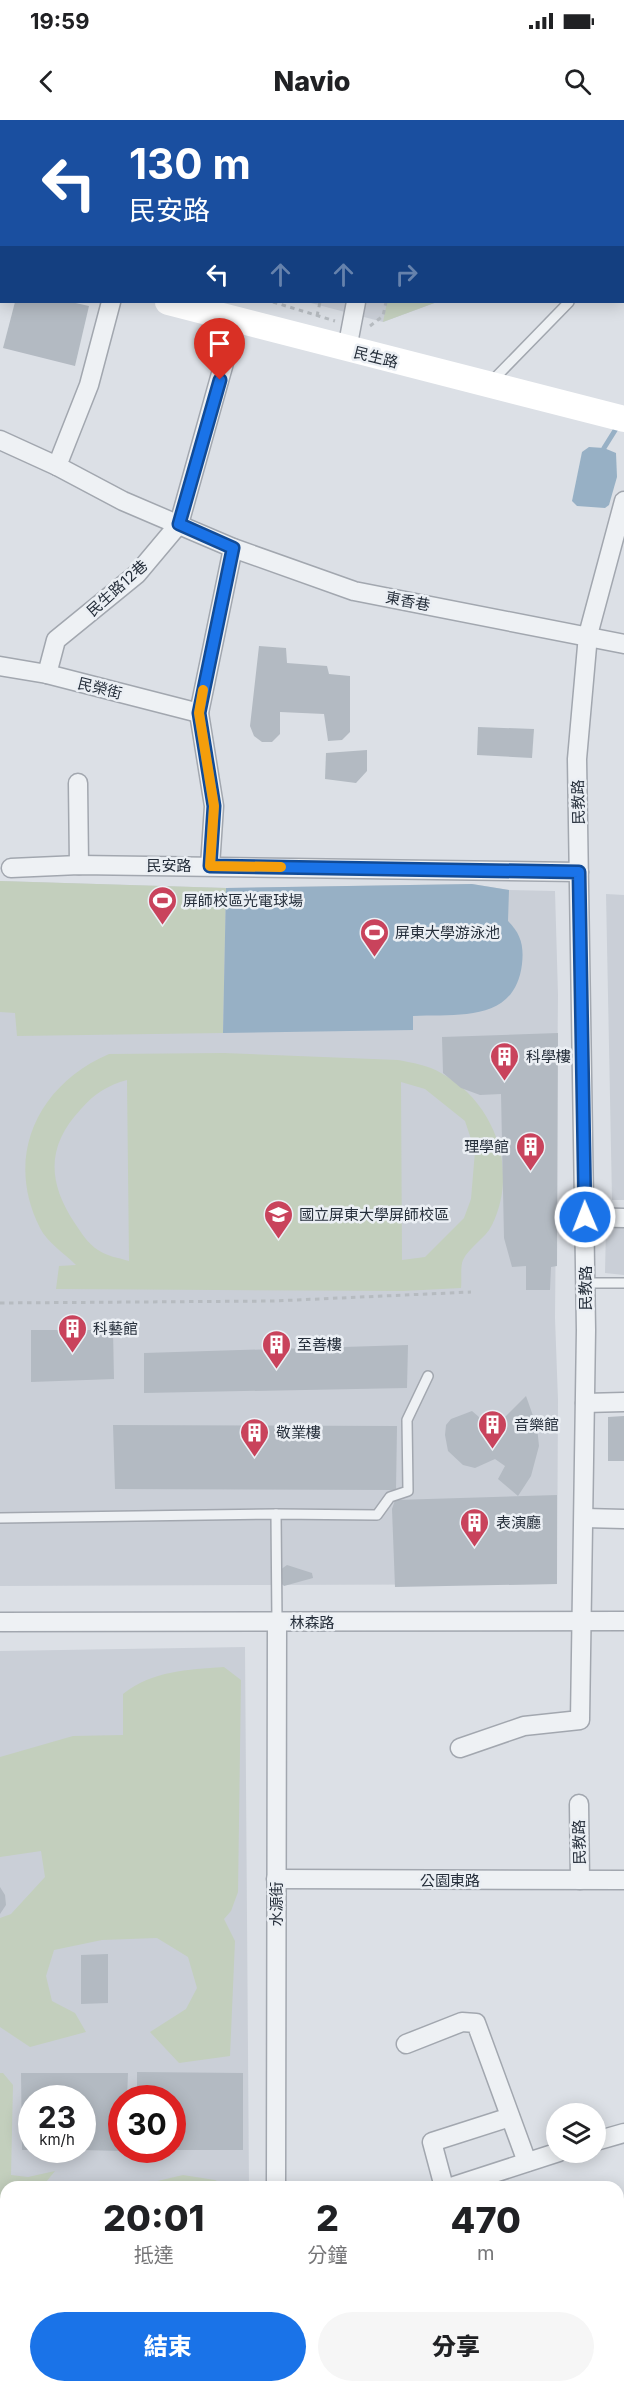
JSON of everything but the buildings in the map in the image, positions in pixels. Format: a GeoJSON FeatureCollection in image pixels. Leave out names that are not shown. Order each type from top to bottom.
{"type":"FeatureCollection","features":[{"type":"Feature","properties":{"kind":"street"},"geometry":{"type":"LineString","coordinates":[[57,466],[89,385],[111,303]]}},
{"type":"Feature","properties":{"kind":"street","name":"民生路"},"geometry":{"type":"LineString","coordinates":[[172,303],[624,419]]}},
{"type":"Feature","properties":{"kind":"street"},"geometry":{"type":"LineString","coordinates":[[346,349],[356,303]]}},
{"type":"Feature","properties":{"kind":"street"},"geometry":{"type":"LineString","coordinates":[[0,440],[57,466],[123,501],[179,524],[236,320]]}},
{"type":"Feature","properties":{"kind":"street","name":"民教路"},"geometry":{"type":"LineString","coordinates":[[460,1748],[524,1726],[580,1720],[585,1518],[585,1217],[577,759],[588,635],[619,545],[624,501]]}},
{"type":"Feature","properties":{"kind":"street","name":"東香巷"},"geometry":{"type":"LineString","coordinates":[[179,524],[233,548],[354,591],[588,635],[624,644]]}},
{"type":"Feature","properties":{"kind":"street","name":"民生路12巷"},"geometry":{"type":"LineString","coordinates":[[47,674],[56,640],[137,574],[179,524]]}},
{"type":"Feature","properties":{"kind":"street"},"geometry":{"type":"LineString","coordinates":[[210,866],[214,806],[199,713],[233,548]]}},
{"type":"Feature","properties":{"kind":"street","name":"民榮街"},"geometry":{"type":"LineString","coordinates":[[0,666],[47,674],[199,713]]}},
{"type":"Feature","properties":{"kind":"street"},"geometry":{"type":"LineString","coordinates":[[78,783],[79,865]]}},
{"type":"Feature","properties":{"kind":"street","name":"民安路"},"geometry":{"type":"LineString","coordinates":[[11,868],[79,865],[579,872]]}},
{"type":"Feature","properties":{"kind":"street"},"geometry":{"type":"LineString","coordinates":[[585,1217],[624,1218]]}},
{"type":"Feature","properties":{"kind":"street"},"geometry":{"type":"LineString","coordinates":[[585,1403],[624,1402]]}},
{"type":"Feature","properties":{"kind":"street"},"geometry":{"type":"LineString","coordinates":[[585,1518],[624,1519]]}},
{"type":"Feature","properties":{"kind":"street","name":"林森路"},"geometry":{"type":"LineString","coordinates":[[0,1622],[624,1621]]}},
{"type":"Feature","properties":{"kind":"street","name":"水源街"},"geometry":{"type":"LineString","coordinates":[[276,2181],[277,1622]]}},
{"type":"Feature","properties":{"kind":"street","name":"民教路"},"geometry":{"type":"LineString","coordinates":[[579,1804],[580,1880]]}},
{"type":"Feature","properties":{"kind":"street","name":"公園東路"},"geometry":{"type":"LineString","coordinates":[[276,1879],[624,1880]]}},
{"type":"Feature","properties":{"kind":"street"},"geometry":{"type":"LineString","coordinates":[[406,2043],[462,2022],[476,2023],[527,2163]]}},
{"type":"Feature","properties":{"kind":"street"},"geometry":{"type":"LineString","coordinates":[[442,2181],[432,2142],[510,2117]]}},
{"type":"Feature","properties":{"kind":"street"},"geometry":{"type":"LineString","coordinates":[[606,2138],[624,2133]]}},
{"type":"Feature","properties":{"kind":"street"},"geometry":{"type":"LineString","coordinates":[[470,2181],[546,2156]]}},
{"type":"Feature","properties":{"kind":"lane"},"geometry":{"type":"LineString","coordinates":[[489,385],[568,303]]}},
{"type":"Feature","properties":{"kind":"lane"},"geometry":{"type":"LineString","coordinates":[[585,1283],[624,1283]]}},
{"type":"Feature","properties":{"kind":"lane"},"geometry":{"type":"LineString","coordinates":[[0,1518],[276,1514],[377,1515],[390,1497],[408,1491],[407,1420],[428,1376]]}},
{"type":"Feature","properties":{"kind":"lane"},"geometry":{"type":"LineString","coordinates":[[276,1514],[277,1622]]}},
{"type":"Feature","properties":{"kind":"path"},"geometry":{"type":"LineString","coordinates":[[317,316],[320,303]]}},
{"type":"Feature","properties":{"kind":"path"},"geometry":{"type":"LineString","coordinates":[[0,1303],[274,1301],[471,1292]]}},
{"type":"Feature","properties":{"kind":"shaded area"},"geometry":{"type":"Polygon","coordinates":[[[311,303],[434,303],[383,322],[311,303]]]}},
{"type":"Feature","properties":{"kind":"shaded area","name":"國立屏東大學屏師校區"},"geometry":{"type":"Polygon","coordinates":[[[0,881],[226,888],[472,884],[509,890],[555,891],[558,995],[555,1318],[558,1400],[557,1584],[0,1586],[0,881]]]}},
{"type":"Feature","properties":{"kind":"shaded area"},"geometry":{"type":"Polygon","coordinates":[[[606,894],[624,895],[624,1200],[612,1200],[606,894]]]}},
{"type":"Feature","properties":{"kind":"shaded area"},"geometry":{"type":"Polygon","coordinates":[[[606,1226],[624,1226],[624,1275],[605,1273],[606,1226]]]}},
{"type":"Feature","properties":{"kind":"shaded area"},"geometry":{"type":"Polygon","coordinates":[[[245,1647],[249,2181],[0,2181],[0,1651],[245,1647]]]}},
{"type":"Feature","properties":{"kind":"green space"},"geometry":{"type":"Polygon","coordinates":[[[387,303],[434,303],[383,322],[387,303]]]}},
{"type":"Feature","properties":{"kind":"green space"},"geometry":{"type":"Polygon","coordinates":[[[0,881],[226,888],[223,1033],[17,1036],[15,1013],[0,1012],[0,881]]]}},
{"type":"Feature","properties":{"kind":"green space"},"geometry":{"type":"Polygon","coordinates":[[[224,1053],[398,1060],[426,1066],[441,1073],[476,1101],[497,1139],[502,1160],[503,1182],[500,1204],[489,1230],[463,1260],[461,1288],[403,1291],[56,1289],[59,1266],[76,1265],[52,1243],[40,1228],[30,1201],[25,1175],[27,1150],[34,1126],[46,1104],[63,1084],[84,1067],[109,1054],[224,1053]],[[127,1080],[102,1091],[91,1099],[70,1123],[57,1150],[55,1178],[65,1207],[84,1237],[101,1252],[129,1261],[127,1080]],[[401,1082],[402,1260],[425,1257],[464,1218],[471,1199],[475,1151],[465,1121],[425,1089],[401,1082]]]}},
{"type":"Feature","properties":{"kind":"green space"},"geometry":{"type":"Polygon","coordinates":[[[224,1667],[241,1680],[238,1892],[231,1911],[224,1919],[235,1941],[230,2056],[179,2063],[150,2032],[186,2009],[197,1988],[188,1957],[157,1938],[102,1940],[54,1950],[46,1976],[52,2001],[75,2013],[86,2032],[30,2047],[0,2027],[0,1918],[11,1914],[45,1877],[41,1851],[0,1857],[0,1757],[73,1736],[123,1735],[123,1694],[159,1676],[224,1667]]]}},
{"type":"Feature","properties":{"kind":"green space"},"geometry":{"type":"Polygon","coordinates":[[[0,2073],[3,2073],[13,2085],[11,2175],[28,2177],[55,2171],[47,2181],[0,2181],[0,2073]]]}},
{"type":"Feature","properties":{"kind":"green space"},"geometry":{"type":"Polygon","coordinates":[[[183,2175],[217,2181],[158,2181],[183,2175]]]}},
{"type":"Feature","properties":{"kind":"water"},"geometry":{"type":"Polygon","coordinates":[[[589,447],[604,448],[616,453],[617,477],[609,505],[605,508],[577,506],[572,501],[582,452],[589,447]]]}},
{"type":"Feature","properties":{"kind":"water","name":"屏東大學游泳池"},"geometry":{"type":"Polygon","coordinates":[[[472,884],[509,890],[508,921],[519,936],[522,946],[522,964],[517,983],[508,997],[496,1006],[465,1014],[413,1016],[413,1030],[223,1033],[226,888],[472,884]]]}},
{"type":"Feature","properties":{"kind":"waterway"},"geometry":{"type":"LineString","coordinates":[[604,448],[619,424]]}},
{"type":"Feature","properties":{"kind":"slow traffic"},"geometry":{"type":"LineString","coordinates":[[203,690],[199,713],[214,806],[210,866],[281,867]]}},
{"type":"Feature","properties":{"kind":"place","name":"屏師校區光電球場"},"geometry":{"type":"Point","coordinates":[162,926]}},
{"type":"Feature","properties":{"kind":"place","name":"屏東大學游泳池"},"geometry":{"type":"Point","coordinates":[374,958]}},
{"type":"Feature","properties":{"kind":"place","name":"科學樓"},"geometry":{"type":"Point","coordinates":[505,1082]}},
{"type":"Feature","properties":{"kind":"place","name":"理學館"},"geometry":{"type":"Point","coordinates":[530,1172]}},
{"type":"Feature","properties":{"kind":"place","name":"國立屏東大學屏師校區"},"geometry":{"type":"Point","coordinates":[278,1240]}},
{"type":"Feature","properties":{"kind":"place","name":"科藝館"},"geometry":{"type":"Point","coordinates":[72,1354]}},
{"type":"Feature","properties":{"kind":"place","name":"至善樓"},"geometry":{"type":"Point","coordinates":[276,1370]}},
{"type":"Feature","properties":{"kind":"place","name":"音樂館"},"geometry":{"type":"Point","coordinates":[493,1450]}},
{"type":"Feature","properties":{"kind":"place","name":"敬業樓"},"geometry":{"type":"Point","coordinates":[255,1458]}},
{"type":"Feature","properties":{"kind":"place","name":"表演廳"},"geometry":{"type":"Point","coordinates":[475,1548]}},
{"type":"Feature","properties":{"kind":"route"},"geometry":{"type":"LineString","coordinates":[[220,380],[179,524],[233,548],[199,713],[214,806],[210,866],[579,872],[585,1217]]}}]}
